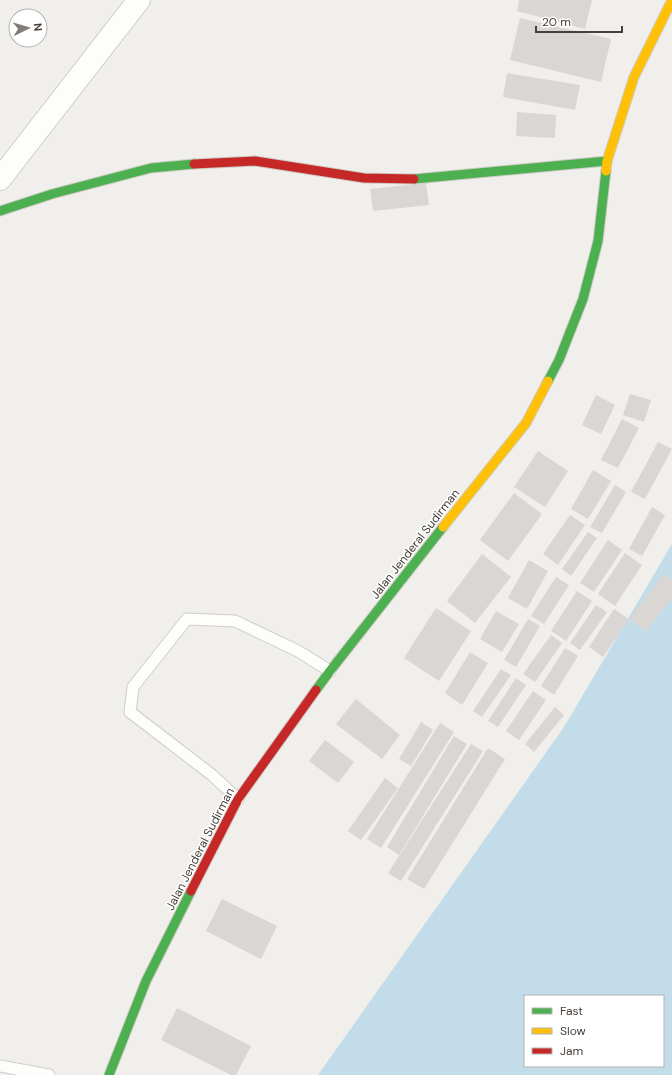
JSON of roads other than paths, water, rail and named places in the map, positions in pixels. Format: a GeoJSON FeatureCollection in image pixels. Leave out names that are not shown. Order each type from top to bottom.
{"type":"FeatureCollection","features":[{"type":"Feature","properties":{"kind":"main road","name":"Jalan Jenderal Sudirman"},"geometry":{"type":"LineString","coordinates":[[109,1075],[146,981],[238,799],[330,671],[526,423],[559,360],[584,299],[598,241],[607,161],[634,77],[672,0]]}},
{"type":"Feature","properties":{"kind":"main road"},"geometry":{"type":"LineString","coordinates":[[0,211],[52,194],[151,168],[185,164],[255,161],[364,178],[413,179],[607,161]]}},
{"type":"Feature","properties":{"kind":"street"},"geometry":{"type":"LineString","coordinates":[[0,179],[139,0]]}},
{"type":"Feature","properties":{"kind":"lane"},"geometry":{"type":"LineString","coordinates":[[238,799],[212,775],[130,712],[134,687],[187,619],[235,621],[298,651],[330,671]]}},
{"type":"Feature","properties":{"kind":"lane"},"geometry":{"type":"LineString","coordinates":[[0,1066],[49,1075]]}},
{"type":"Feature","properties":{"kind":"water"},"geometry":{"type":"Polygon","coordinates":[[[672,544],[672,1075],[318,1075],[564,727],[672,544]]]}}]}
